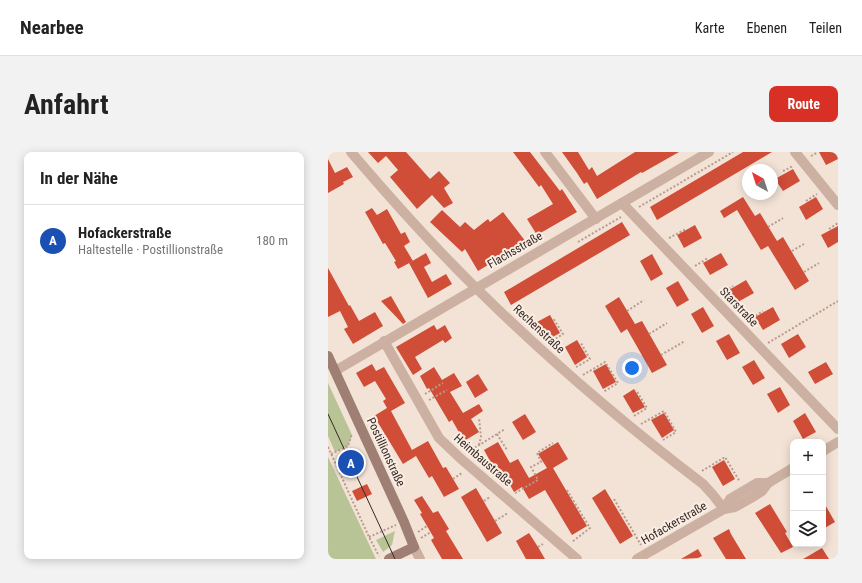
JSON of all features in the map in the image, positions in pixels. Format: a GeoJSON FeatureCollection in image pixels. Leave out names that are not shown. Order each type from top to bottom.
{"type":"FeatureCollection","features":[{"type":"Feature","properties":{"kind":"street","name":"Rechenstraße"},"geometry":{"type":"LineString","coordinates":[[351,152],[390,198],[476,288],[571,376],[653,445],[693,476],[713,495],[724,509]]}},
{"type":"Feature","properties":{"kind":"street"},"geometry":{"type":"LineString","coordinates":[[545,152],[596,219]]}},
{"type":"Feature","properties":{"kind":"street","name":"Flachsstraße"},"geometry":{"type":"LineString","coordinates":[[335,371],[709,152]]}},
{"type":"Feature","properties":{"kind":"street"},"geometry":{"type":"LineString","coordinates":[[795,152],[838,205]]}},
{"type":"Feature","properties":{"kind":"street","name":"Starstraße"},"geometry":{"type":"LineString","coordinates":[[622,203],[838,429]]}},
{"type":"Feature","properties":{"kind":"street","name":"Heimbaustraße"},"geometry":{"type":"LineString","coordinates":[[384,341],[439,438],[577,559]]}},
{"type":"Feature","properties":{"kind":"street","name":"Postillionstraße"},"geometry":{"type":"LineString","coordinates":[[328,356],[420,559]]}},
{"type":"Feature","properties":{"kind":"street"},"geometry":{"type":"LineString","coordinates":[[826,449],[838,442]]}},
{"type":"Feature","properties":{"kind":"street","name":"Hofackerstraße"},"geometry":{"type":"LineString","coordinates":[[637,559],[724,509],[735,507],[762,491],[768,483],[790,470]]}},
{"type":"Feature","properties":{"kind":"street","name":"Hofackerstraße"},"geometry":{"type":"LineString","coordinates":[[724,509],[730,499],[758,483],[768,483]]}},
{"type":"Feature","properties":{"kind":"street"},"geometry":{"type":"LineString","coordinates":[[389,559],[414,547]]}},
{"type":"Feature","properties":{"kind":"path"},"geometry":{"type":"LineString","coordinates":[[577,242],[733,152]]}},
{"type":"Feature","properties":{"kind":"path"},"geometry":{"type":"LineString","coordinates":[[768,227],[783,218]]}},
{"type":"Feature","properties":{"kind":"path"},"geometry":{"type":"LineString","coordinates":[[829,229],[838,223]]}},
{"type":"Feature","properties":{"kind":"path"},"geometry":{"type":"LineString","coordinates":[[660,243],[686,229]]}},
{"type":"Feature","properties":{"kind":"path"},"geometry":{"type":"LineString","coordinates":[[792,251],[804,244]]}},
{"type":"Feature","properties":{"kind":"path"},"geometry":{"type":"LineString","coordinates":[[687,271],[708,258]]}},
{"type":"Feature","properties":{"kind":"path"},"geometry":{"type":"LineString","coordinates":[[804,272],[819,263]]}},
{"type":"Feature","properties":{"kind":"path"},"geometry":{"type":"LineString","coordinates":[[627,311],[644,300]]}},
{"type":"Feature","properties":{"kind":"path"},"geometry":{"type":"LineString","coordinates":[[760,347],[838,302]]}},
{"type":"Feature","properties":{"kind":"path"},"geometry":{"type":"LineString","coordinates":[[739,326],[763,312]]}},
{"type":"Feature","properties":{"kind":"path"},"geometry":{"type":"LineString","coordinates":[[540,348],[563,334],[553,318]]}},
{"type":"Feature","properties":{"kind":"path"},"geometry":{"type":"LineString","coordinates":[[649,334],[667,323]]}},
{"type":"Feature","properties":{"kind":"path"},"geometry":{"type":"LineString","coordinates":[[661,355],[685,341]]}},
{"type":"Feature","properties":{"kind":"path"},"geometry":{"type":"LineString","coordinates":[[571,376],[590,359],[581,343]]}},
{"type":"Feature","properties":{"kind":"path"},"geometry":{"type":"LineString","coordinates":[[571,376],[605,362],[618,383],[595,396]]}},
{"type":"Feature","properties":{"kind":"path"},"geometry":{"type":"LineString","coordinates":[[419,402],[443,383]]}},
{"type":"Feature","properties":{"kind":"path"},"geometry":{"type":"LineString","coordinates":[[419,402],[447,390]]}},
{"type":"Feature","properties":{"kind":"path"},"geometry":{"type":"LineString","coordinates":[[624,421],[647,408],[636,390]]}},
{"type":"Feature","properties":{"kind":"path"},"geometry":{"type":"LineString","coordinates":[[633,428],[664,411],[676,432],[653,445]]}},
{"type":"Feature","properties":{"kind":"path"},"geometry":{"type":"LineString","coordinates":[[479,418],[481,438],[479,445]]}},
{"type":"Feature","properties":{"kind":"path"},"geometry":{"type":"LineString","coordinates":[[350,429],[352,434],[348,446],[350,450]]}},
{"type":"Feature","properties":{"kind":"path"},"geometry":{"type":"LineString","coordinates":[[460,458],[505,429]]}},
{"type":"Feature","properties":{"kind":"path"},"geometry":{"type":"LineString","coordinates":[[497,434],[507,450]]}},
{"type":"Feature","properties":{"kind":"path"},"geometry":{"type":"LineString","coordinates":[[507,498],[538,480],[532,467],[541,462],[537,452],[553,443]]}},
{"type":"Feature","properties":{"kind":"path"},"geometry":{"type":"LineString","coordinates":[[331,454],[348,446]]}},
{"type":"Feature","properties":{"kind":"path"},"geometry":{"type":"LineString","coordinates":[[328,447],[369,537],[381,559]]}},
{"type":"Feature","properties":{"kind":"path"},"geometry":{"type":"LineString","coordinates":[[693,476],[725,457],[741,485],[743,484],[746,490]]}},
{"type":"Feature","properties":{"kind":"path"},"geometry":{"type":"LineString","coordinates":[[565,548],[590,528],[567,490]]}},
{"type":"Feature","properties":{"kind":"path"},"geometry":{"type":"LineString","coordinates":[[614,499],[646,554]]}},
{"type":"Feature","properties":{"kind":"path"},"geometry":{"type":"LineString","coordinates":[[495,521],[518,508]]}},
{"type":"Feature","properties":{"kind":"path"},"geometry":{"type":"LineString","coordinates":[[369,537],[404,522]]}},
{"type":"Feature","properties":{"kind":"green space"},"geometry":{"type":"Polygon","coordinates":[[[328,383],[352,435],[348,446],[335,452],[328,436],[328,383]]]}},
{"type":"Feature","properties":{"kind":"green space"},"geometry":{"type":"Polygon","coordinates":[[[328,457],[376,559],[328,559],[328,457]]]}},
{"type":"Feature","properties":{"kind":"green space"},"geometry":{"type":"Polygon","coordinates":[[[395,531],[392,545],[383,552],[376,540],[395,531]]]}},
{"type":"Feature","properties":{"kind":"building"},"geometry":{"type":"Polygon","coordinates":[[[368,152],[406,152],[430,179],[439,171],[450,183],[444,188],[453,203],[444,208],[432,195],[417,209],[390,177],[398,170],[386,156],[378,163],[368,152]]]}},
{"type":"Feature","properties":{"kind":"building"},"geometry":{"type":"Polygon","coordinates":[[[513,152],[530,152],[560,191],[562,189],[577,212],[537,235],[527,219],[553,204],[541,185],[539,187],[513,152]]]}},
{"type":"Feature","properties":{"kind":"building"},"geometry":{"type":"Polygon","coordinates":[[[562,152],[578,152],[589,170],[592,167],[597,176],[635,152],[679,152],[642,173],[641,172],[597,199],[587,182],[584,184],[562,152]]]}},
{"type":"Feature","properties":{"kind":"building"},"geometry":{"type":"Polygon","coordinates":[[[743,152],[772,152],[752,164],[742,164],[742,170],[657,220],[650,207],[743,152]]]}},
{"type":"Feature","properties":{"kind":"building"},"geometry":{"type":"Polygon","coordinates":[[[819,152],[838,152],[838,159],[826,165],[819,152]]]}},
{"type":"Feature","properties":{"kind":"building"},"geometry":{"type":"Polygon","coordinates":[[[328,159],[335,173],[347,167],[353,177],[328,193],[328,159]]]}},
{"type":"Feature","properties":{"kind":"building"},"geometry":{"type":"Polygon","coordinates":[[[793,169],[800,181],[783,191],[778,184],[778,177],[793,169]]]}},
{"type":"Feature","properties":{"kind":"building"},"geometry":{"type":"Polygon","coordinates":[[[816,197],[823,209],[806,220],[799,207],[816,197]]]}},
{"type":"Feature","properties":{"kind":"building"},"geometry":{"type":"Polygon","coordinates":[[[742,198],[742,200],[745,200],[755,216],[760,213],[777,241],[783,237],[809,281],[795,290],[768,246],[761,250],[737,210],[724,218],[720,211],[742,198]]]}},
{"type":"Feature","properties":{"kind":"building"},"geometry":{"type":"Polygon","coordinates":[[[372,208],[377,215],[387,209],[401,234],[405,232],[410,242],[404,246],[413,261],[398,269],[394,262],[396,261],[385,243],[383,244],[365,212],[372,208]]]}},
{"type":"Feature","properties":{"kind":"building"},"geometry":{"type":"Polygon","coordinates":[[[442,210],[460,227],[465,222],[474,230],[488,219],[490,222],[503,212],[526,242],[478,271],[465,249],[462,252],[430,222],[442,210]]]}},
{"type":"Feature","properties":{"kind":"building"},"geometry":{"type":"Polygon","coordinates":[[[622,222],[630,235],[511,305],[504,292],[622,222]]]}},
{"type":"Feature","properties":{"kind":"building"},"geometry":{"type":"Polygon","coordinates":[[[695,225],[702,238],[684,248],[677,235],[695,225]]]}},
{"type":"Feature","properties":{"kind":"building"},"geometry":{"type":"Polygon","coordinates":[[[838,226],[838,242],[828,248],[821,235],[838,226]]]}},
{"type":"Feature","properties":{"kind":"building"},"geometry":{"type":"Polygon","coordinates":[[[426,253],[431,263],[424,267],[432,282],[446,274],[452,284],[428,298],[409,263],[426,253]]]}},
{"type":"Feature","properties":{"kind":"building"},"geometry":{"type":"Polygon","coordinates":[[[721,253],[728,265],[710,275],[703,263],[721,253]]]}},
{"type":"Feature","properties":{"kind":"building"},"geometry":{"type":"Polygon","coordinates":[[[652,254],[663,274],[651,281],[640,261],[652,254]]]}},
{"type":"Feature","properties":{"kind":"building"},"geometry":{"type":"Polygon","coordinates":[[[328,268],[359,321],[375,312],[383,326],[353,344],[344,329],[348,327],[340,311],[328,317],[328,268]]]}},
{"type":"Feature","properties":{"kind":"building"},"geometry":{"type":"Polygon","coordinates":[[[746,280],[754,293],[736,303],[729,290],[746,280]]]}},
{"type":"Feature","properties":{"kind":"building"},"geometry":{"type":"Polygon","coordinates":[[[678,281],[689,300],[677,307],[666,288],[678,281]]]}},
{"type":"Feature","properties":{"kind":"building"},"geometry":{"type":"Polygon","coordinates":[[[391,296],[406,322],[403,324],[381,301],[391,296]]]}},
{"type":"Feature","properties":{"kind":"building"},"geometry":{"type":"Polygon","coordinates":[[[619,297],[635,324],[642,321],[667,365],[652,373],[627,329],[621,333],[605,306],[619,297]]]}},
{"type":"Feature","properties":{"kind":"building"},"geometry":{"type":"Polygon","coordinates":[[[703,307],[714,326],[702,333],[691,314],[703,307]]]}},
{"type":"Feature","properties":{"kind":"building"},"geometry":{"type":"Polygon","coordinates":[[[773,307],[780,320],[763,330],[755,317],[773,307]]]}},
{"type":"Feature","properties":{"kind":"building"},"geometry":{"type":"Polygon","coordinates":[[[550,315],[560,333],[547,340],[537,322],[550,315]]]}},
{"type":"Feature","properties":{"kind":"building"},"geometry":{"type":"Polygon","coordinates":[[[434,325],[437,330],[445,325],[452,338],[445,343],[443,340],[415,357],[422,369],[413,375],[396,347],[434,325]]]}},
{"type":"Feature","properties":{"kind":"building"},"geometry":{"type":"Polygon","coordinates":[[[729,334],[740,353],[727,360],[716,341],[729,334]]]}},
{"type":"Feature","properties":{"kind":"building"},"geometry":{"type":"Polygon","coordinates":[[[798,334],[806,347],[789,358],[781,344],[798,334]]]}},
{"type":"Feature","properties":{"kind":"building"},"geometry":{"type":"Polygon","coordinates":[[[577,340],[587,357],[575,365],[565,347],[577,340]]]}},
{"type":"Feature","properties":{"kind":"building"},"geometry":{"type":"Polygon","coordinates":[[[754,360],[765,378],[753,385],[742,367],[754,360]]]}},
{"type":"Feature","properties":{"kind":"building"},"geometry":{"type":"Polygon","coordinates":[[[826,362],[833,374],[815,384],[808,372],[826,362]]]}},
{"type":"Feature","properties":{"kind":"building"},"geometry":{"type":"Polygon","coordinates":[[[372,364],[376,371],[384,367],[405,403],[391,411],[412,450],[428,441],[443,468],[446,467],[459,489],[444,497],[432,476],[429,478],[416,456],[403,464],[374,416],[387,408],[383,401],[386,399],[375,381],[364,387],[356,373],[372,364]]]}},
{"type":"Feature","properties":{"kind":"building"},"geometry":{"type":"Polygon","coordinates":[[[606,364],[616,382],[603,389],[593,371],[606,364]]]}},
{"type":"Feature","properties":{"kind":"building"},"geometry":{"type":"Polygon","coordinates":[[[434,367],[442,380],[454,373],[462,386],[450,392],[463,413],[479,404],[483,411],[471,419],[479,432],[464,441],[452,420],[449,422],[429,388],[427,389],[420,376],[434,367]]]}},
{"type":"Feature","properties":{"kind":"building"},"geometry":{"type":"Polygon","coordinates":[[[478,374],[488,390],[475,398],[466,382],[478,374]]]}},
{"type":"Feature","properties":{"kind":"building"},"geometry":{"type":"Polygon","coordinates":[[[780,387],[790,405],[778,413],[767,394],[780,387]]]}},
{"type":"Feature","properties":{"kind":"building"},"geometry":{"type":"Polygon","coordinates":[[[634,389],[645,407],[633,413],[623,396],[634,389]]]}},
{"type":"Feature","properties":{"kind":"building"},"geometry":{"type":"Polygon","coordinates":[[[664,413],[674,430],[662,438],[651,420],[664,413]]]}},
{"type":"Feature","properties":{"kind":"building"},"geometry":{"type":"Polygon","coordinates":[[[805,413],[816,432],[803,439],[793,421],[805,413]]]}},
{"type":"Feature","properties":{"kind":"building"},"geometry":{"type":"Polygon","coordinates":[[[525,414],[536,432],[523,440],[512,422],[525,414]]]}},
{"type":"Feature","properties":{"kind":"building"},"geometry":{"type":"Polygon","coordinates":[[[498,442],[510,463],[518,459],[529,478],[547,468],[538,454],[558,442],[568,459],[553,468],[587,526],[572,535],[545,490],[529,499],[522,487],[514,492],[501,469],[496,472],[484,450],[498,442]]]}},
{"type":"Feature","properties":{"kind":"building"},"geometry":{"type":"Polygon","coordinates":[[[724,460],[735,479],[723,486],[712,467],[724,460]]]}},
{"type":"Feature","properties":{"kind":"building"},"geometry":{"type":"Polygon","coordinates":[[[367,484],[372,494],[357,501],[352,491],[367,484]]]}},
{"type":"Feature","properties":{"kind":"building"},"geometry":{"type":"Polygon","coordinates":[[[476,488],[502,533],[487,542],[461,497],[476,488]]]}},
{"type":"Feature","properties":{"kind":"building"},"geometry":{"type":"Polygon","coordinates":[[[605,489],[633,536],[620,544],[592,498],[605,489]]]}},
{"type":"Feature","properties":{"kind":"building"},"geometry":{"type":"Polygon","coordinates":[[[422,496],[433,513],[438,511],[449,529],[446,531],[463,559],[442,559],[431,540],[434,538],[420,514],[422,513],[414,500],[422,496]]]}},
{"type":"Feature","properties":{"kind":"building"},"geometry":{"type":"Polygon","coordinates":[[[770,504],[787,532],[785,533],[790,542],[790,547],[793,547],[781,553],[755,513],[770,504]]]}},
{"type":"Feature","properties":{"kind":"building"},"geometry":{"type":"Polygon","coordinates":[[[826,506],[835,522],[826,527],[826,506]]]}},
{"type":"Feature","properties":{"kind":"building"},"geometry":{"type":"Polygon","coordinates":[[[729,529],[746,559],[726,559],[713,538],[729,529]]]}},
{"type":"Feature","properties":{"kind":"building"},"geometry":{"type":"Polygon","coordinates":[[[529,533],[545,559],[526,559],[516,541],[529,533]]]}},
{"type":"Feature","properties":{"kind":"building"},"geometry":{"type":"Polygon","coordinates":[[[822,548],[829,559],[803,559],[822,548]]]}},
{"type":"Feature","properties":{"kind":"building"},"geometry":{"type":"Polygon","coordinates":[[[698,549],[702,556],[698,558],[681,559],[698,549]]]}},
{"type":"Feature","properties":{"kind":"tram line"},"geometry":{"type":"LineString","coordinates":[[328,414],[395,559]]}},
{"type":"Feature","properties":{"kind":"place","name":"Hofackerstraße"},"geometry":{"type":"Point","coordinates":[351,463]}}]}
